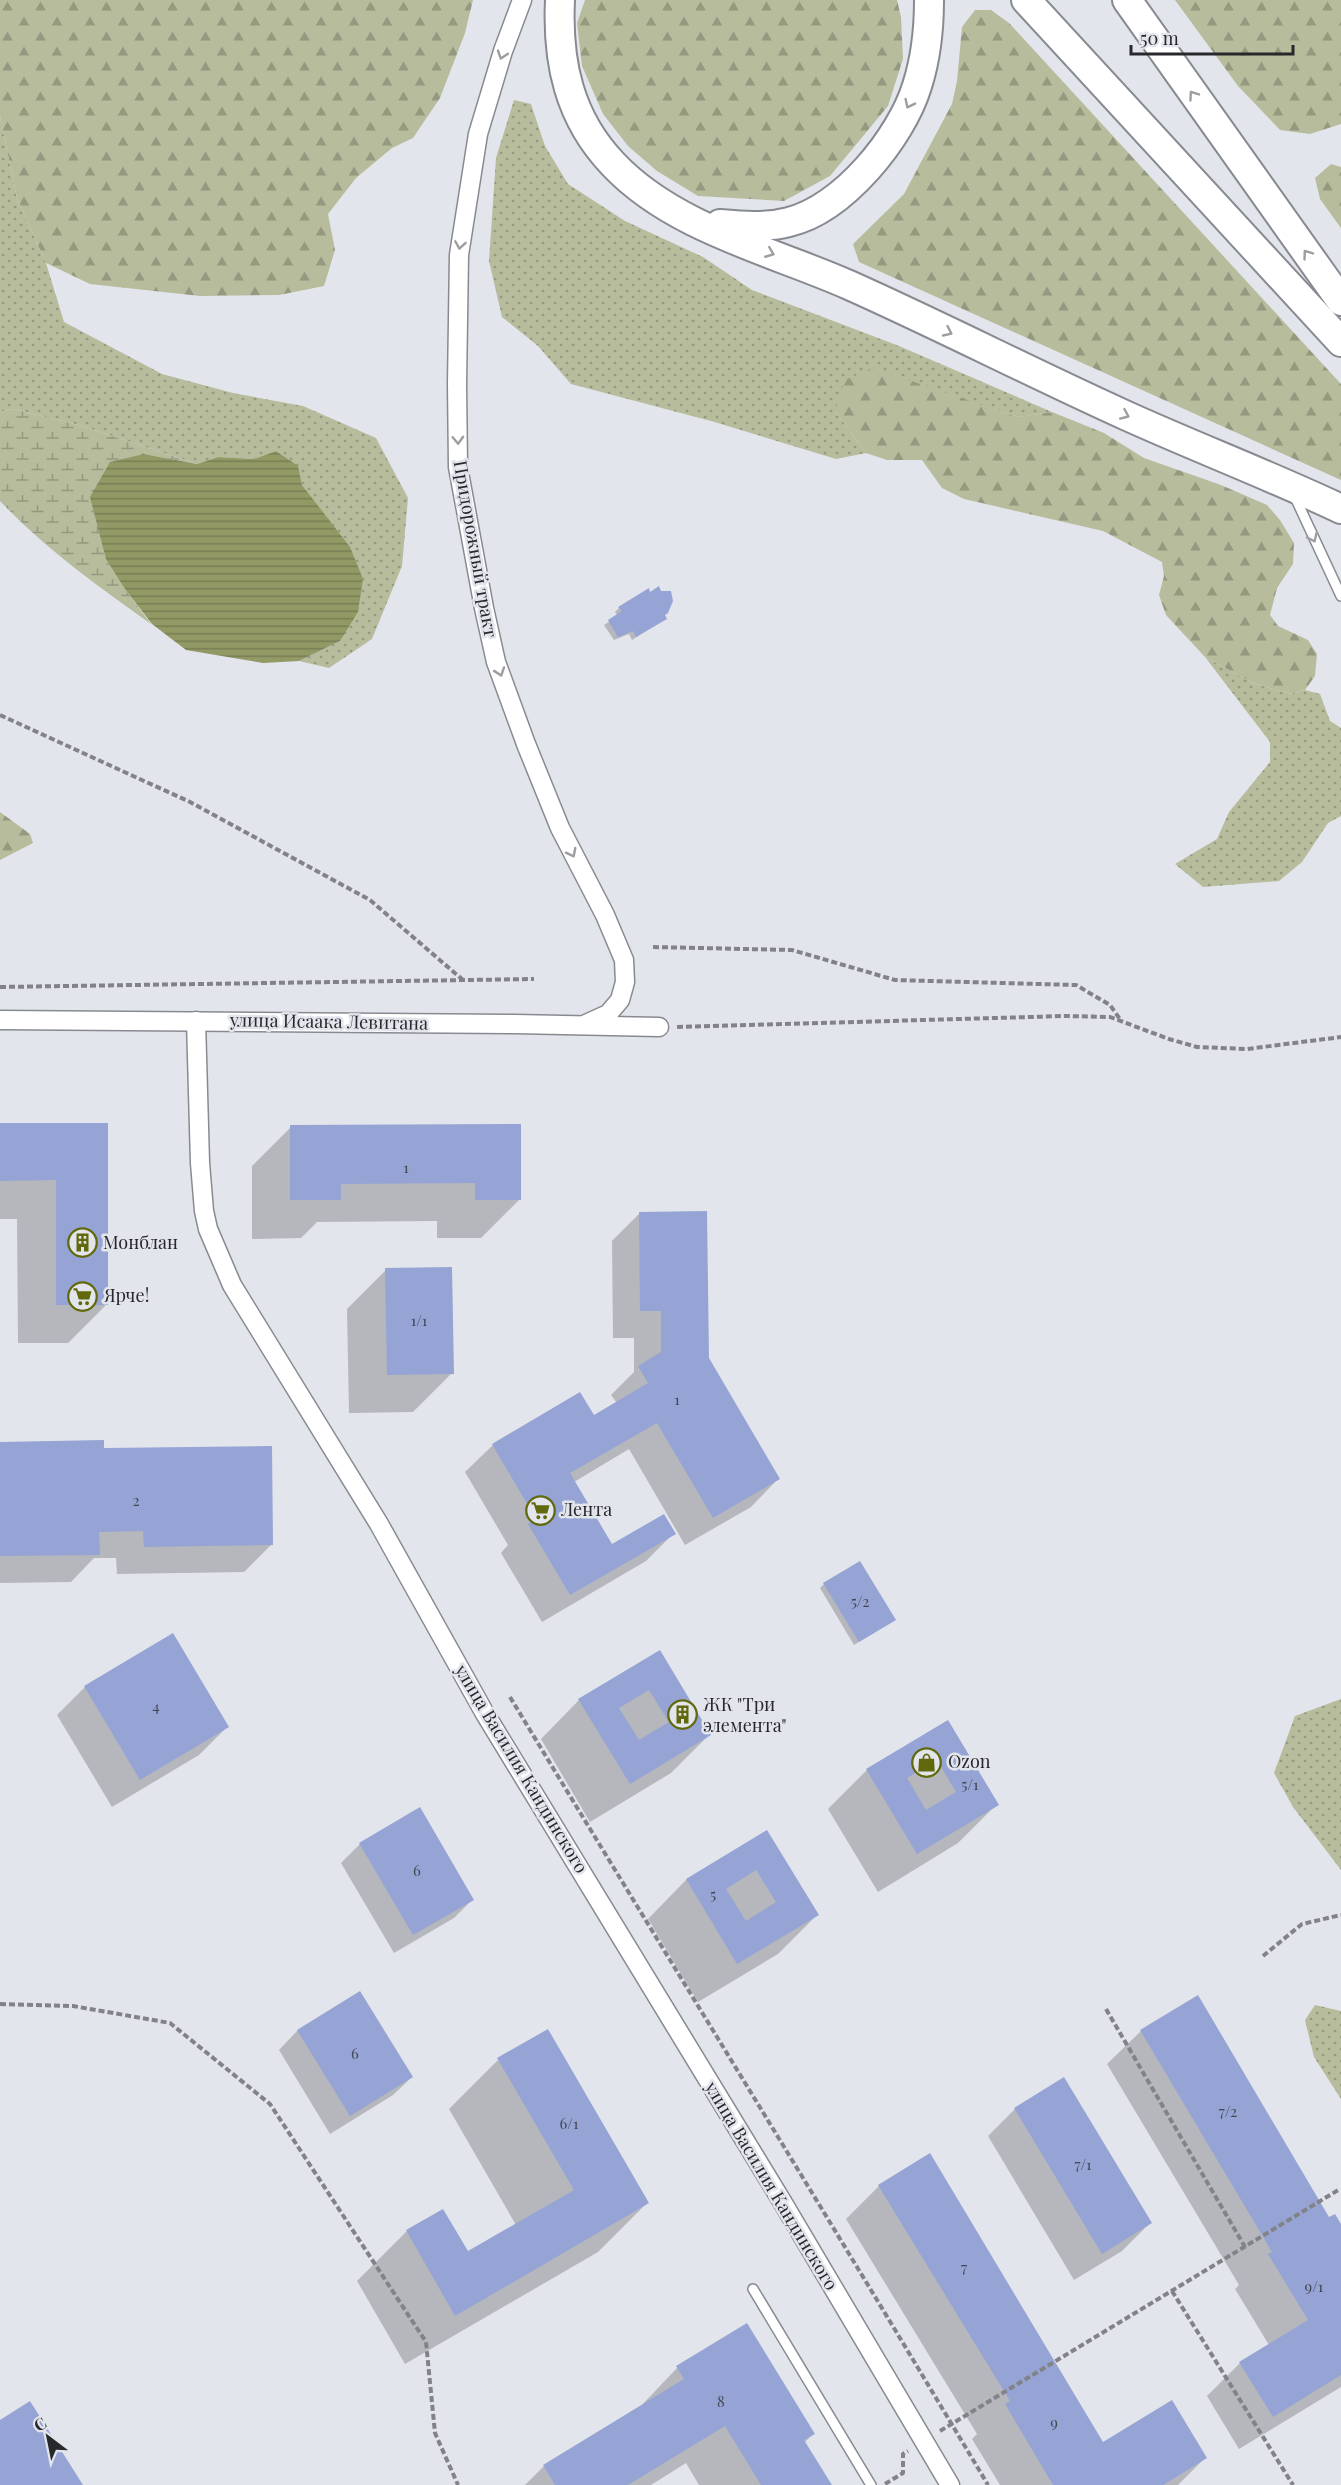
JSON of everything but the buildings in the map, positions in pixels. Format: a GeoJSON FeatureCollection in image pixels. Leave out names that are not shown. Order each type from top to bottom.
{"type":"FeatureCollection","features":[{"type":"Feature","properties":{"kind":"main road"},"geometry":{"type":"LineString","coordinates":[[560,0],[561,57],[570,92],[583,126],[613,164],[645,194],[697,222],[849,285],[1128,416],[1341,509]]}},
{"type":"Feature","properties":{"kind":"main road"},"geometry":{"type":"LineString","coordinates":[[697,222],[748,227],[790,222],[826,205],[873,165],[897,129],[916,89],[927,48],[929,0]]}},
{"type":"Feature","properties":{"kind":"main road"},"geometry":{"type":"LineString","coordinates":[[1026,0],[1341,342]]}},
{"type":"Feature","properties":{"kind":"main road"},"geometry":{"type":"LineString","coordinates":[[1127,0],[1341,301]]}},
{"type":"Feature","properties":{"kind":"street","name":"Придорожный тракт"},"geometry":{"type":"LineString","coordinates":[[522,0],[503,51],[478,134],[459,255],[458,467],[481,597],[496,662],[560,828],[605,915],[624,960],[625,982],[620,1000],[608,1014],[585,1024]]}},
{"type":"Feature","properties":{"kind":"street","name":"улица Исаака Левитана"},"geometry":{"type":"LineString","coordinates":[[0,1020],[585,1024],[659,1027]]}},
{"type":"Feature","properties":{"kind":"street","name":"улица Василия Кандинского"},"geometry":{"type":"LineString","coordinates":[[196,1021],[200,1163],[204,1211],[208,1229],[232,1285],[379,1524],[484,1712],[783,2203],[950,2485]]}},
{"type":"Feature","properties":{"kind":"lane"},"geometry":{"type":"LineString","coordinates":[[1289,485],[1341,596]]}},
{"type":"Feature","properties":{"kind":"lane"},"geometry":{"type":"LineString","coordinates":[[753,2289],[871,2485]]}},
{"type":"Feature","properties":{"kind":"path"},"geometry":{"type":"LineString","coordinates":[[0,715],[190,802],[370,900],[463,980]]}},
{"type":"Feature","properties":{"kind":"path"},"geometry":{"type":"LineString","coordinates":[[653,947],[792,950],[896,980],[1076,985],[1110,1005],[1123,1022]]}},
{"type":"Feature","properties":{"kind":"path"},"geometry":{"type":"LineString","coordinates":[[0,987],[534,979]]}},
{"type":"Feature","properties":{"kind":"path"},"geometry":{"type":"LineString","coordinates":[[659,1027],[1065,1016],[1110,1017],[1197,1047],[1247,1049],[1341,1037]]}},
{"type":"Feature","properties":{"kind":"path"},"geometry":{"type":"LineString","coordinates":[[510,1697],[707,2024],[811,2188],[988,2485]]}},
{"type":"Feature","properties":{"kind":"path"},"geometry":{"type":"LineString","coordinates":[[1263,1956],[1302,1924],[1341,1915]]}},
{"type":"Feature","properties":{"kind":"path"},"geometry":{"type":"LineString","coordinates":[[0,2004],[73,2006],[171,2023],[270,2104],[426,2342],[435,2433],[458,2485]]}},
{"type":"Feature","properties":{"kind":"path"},"geometry":{"type":"LineString","coordinates":[[1106,2009],[1245,2247]]}},
{"type":"Feature","properties":{"kind":"path"},"geometry":{"type":"LineString","coordinates":[[884,2485],[903,2473],[903,2454],[1340,2189]]}},
{"type":"Feature","properties":{"kind":"path"},"geometry":{"type":"LineString","coordinates":[[1172,2291],[1293,2485]]}},
{"type":"Feature","properties":{"kind":"green space"},"geometry":{"type":"Polygon","coordinates":[[[0,0],[473,0],[465,33],[440,98],[413,138],[392,148],[356,178],[328,214],[335,250],[324,286],[279,295],[200,296],[90,284],[46,263],[17,198],[0,116],[0,0]]]}},
{"type":"Feature","properties":{"kind":"green space"},"geometry":{"type":"Polygon","coordinates":[[[585,0],[897,0],[901,17],[903,59],[888,106],[830,176],[784,201],[698,196],[657,171],[628,146],[603,114],[582,66],[577,23],[585,0]]]}},
{"type":"Feature","properties":{"kind":"green space"},"geometry":{"type":"Polygon","coordinates":[[[1175,0],[1341,0],[1341,124],[1310,134],[1280,130],[1238,86],[1175,0]]]}},
{"type":"Feature","properties":{"kind":"green space"},"geometry":{"type":"Polygon","coordinates":[[[975,10],[991,10],[1009,23],[1341,384],[1341,480],[859,262],[853,244],[904,194],[952,104],[957,81],[962,27],[975,10]]]}},
{"type":"Feature","properties":{"kind":"green space"},"geometry":{"type":"Polygon","coordinates":[[[514,100],[531,104],[545,146],[568,184],[625,221],[703,257],[752,290],[899,346],[1052,412],[1019,417],[984,406],[835,411],[866,453],[836,459],[711,421],[571,384],[538,346],[502,317],[489,261],[496,158],[514,100]]]}},
{"type":"Feature","properties":{"kind":"green space"},"geometry":{"type":"Polygon","coordinates":[[[0,116],[17,198],[46,263],[64,322],[162,374],[233,393],[303,406],[376,438],[408,498],[402,566],[372,639],[329,668],[299,661],[340,641],[318,507],[302,485],[297,466],[276,451],[254,459],[218,457],[197,464],[79,425],[13,409],[0,412],[0,116]]]}},
{"type":"Feature","properties":{"kind":"green space"},"geometry":{"type":"Polygon","coordinates":[[[1331,164],[1341,167],[1341,228],[1320,199],[1315,178],[1331,164]]]}},
{"type":"Feature","properties":{"kind":"green space"},"geometry":{"type":"Polygon","coordinates":[[[873,368],[1018,417],[1052,412],[1104,433],[1144,458],[1221,485],[1267,505],[1280,520],[1294,543],[1293,564],[1277,588],[1270,615],[1278,626],[1308,640],[1317,654],[1315,676],[1305,690],[1290,694],[1253,683],[1205,657],[1166,615],[1159,595],[1164,576],[1162,562],[1103,531],[964,499],[942,488],[922,460],[887,460],[866,453],[835,411],[845,380],[873,368]]]}},
{"type":"Feature","properties":{"kind":"green space"},"geometry":{"type":"Polygon","coordinates":[[[13,409],[79,425],[197,464],[144,454],[125,589],[151,624],[54,551],[0,501],[0,412],[13,409]]]}},
{"type":"Feature","properties":{"kind":"green space"},"geometry":{"type":"Polygon","coordinates":[[[1205,657],[1253,683],[1290,694],[1305,690],[1320,694],[1330,721],[1341,728],[1341,816],[1328,823],[1302,862],[1279,881],[1203,887],[1175,864],[1217,839],[1229,812],[1270,762],[1270,742],[1205,657]]]}},
{"type":"Feature","properties":{"kind":"green space"},"geometry":{"type":"Polygon","coordinates":[[[0,812],[30,834],[33,843],[0,860],[0,812]]]}},
{"type":"Feature","properties":{"kind":"green space"},"geometry":{"type":"Polygon","coordinates":[[[1341,1699],[1341,1870],[1293,1807],[1274,1773],[1295,1716],[1341,1699]]]}},
{"type":"Feature","properties":{"kind":"green space"},"geometry":{"type":"Polygon","coordinates":[[[1315,2005],[1341,2011],[1341,2099],[1314,2057],[1305,2020],[1315,2005]]]}},
{"type":"Feature","properties":{"kind":"shaded area"},"geometry":{"type":"Polygon","coordinates":[[[276,451],[298,466],[302,485],[350,547],[363,579],[358,612],[340,641],[299,661],[263,663],[186,650],[152,624],[125,589],[106,559],[90,497],[110,462],[144,454],[197,464],[218,457],[254,459],[276,451]]]}},
{"type":"Feature","properties":{"kind":"place","name":"Монблан"},"geometry":{"type":"Point","coordinates":[82,1243]}},
{"type":"Feature","properties":{"kind":"place","name":"Ярче!"},"geometry":{"type":"Point","coordinates":[83,1296]}},
{"type":"Feature","properties":{"kind":"place","name":"Лента"},"geometry":{"type":"Point","coordinates":[540,1510]}},
{"type":"Feature","properties":{"kind":"place","name":"ЖК \"Три элемента\""},"geometry":{"type":"Point","coordinates":[682,1715]}},
{"type":"Feature","properties":{"kind":"place","name":"Ozon"},"geometry":{"type":"Point","coordinates":[927,1762]}}]}
